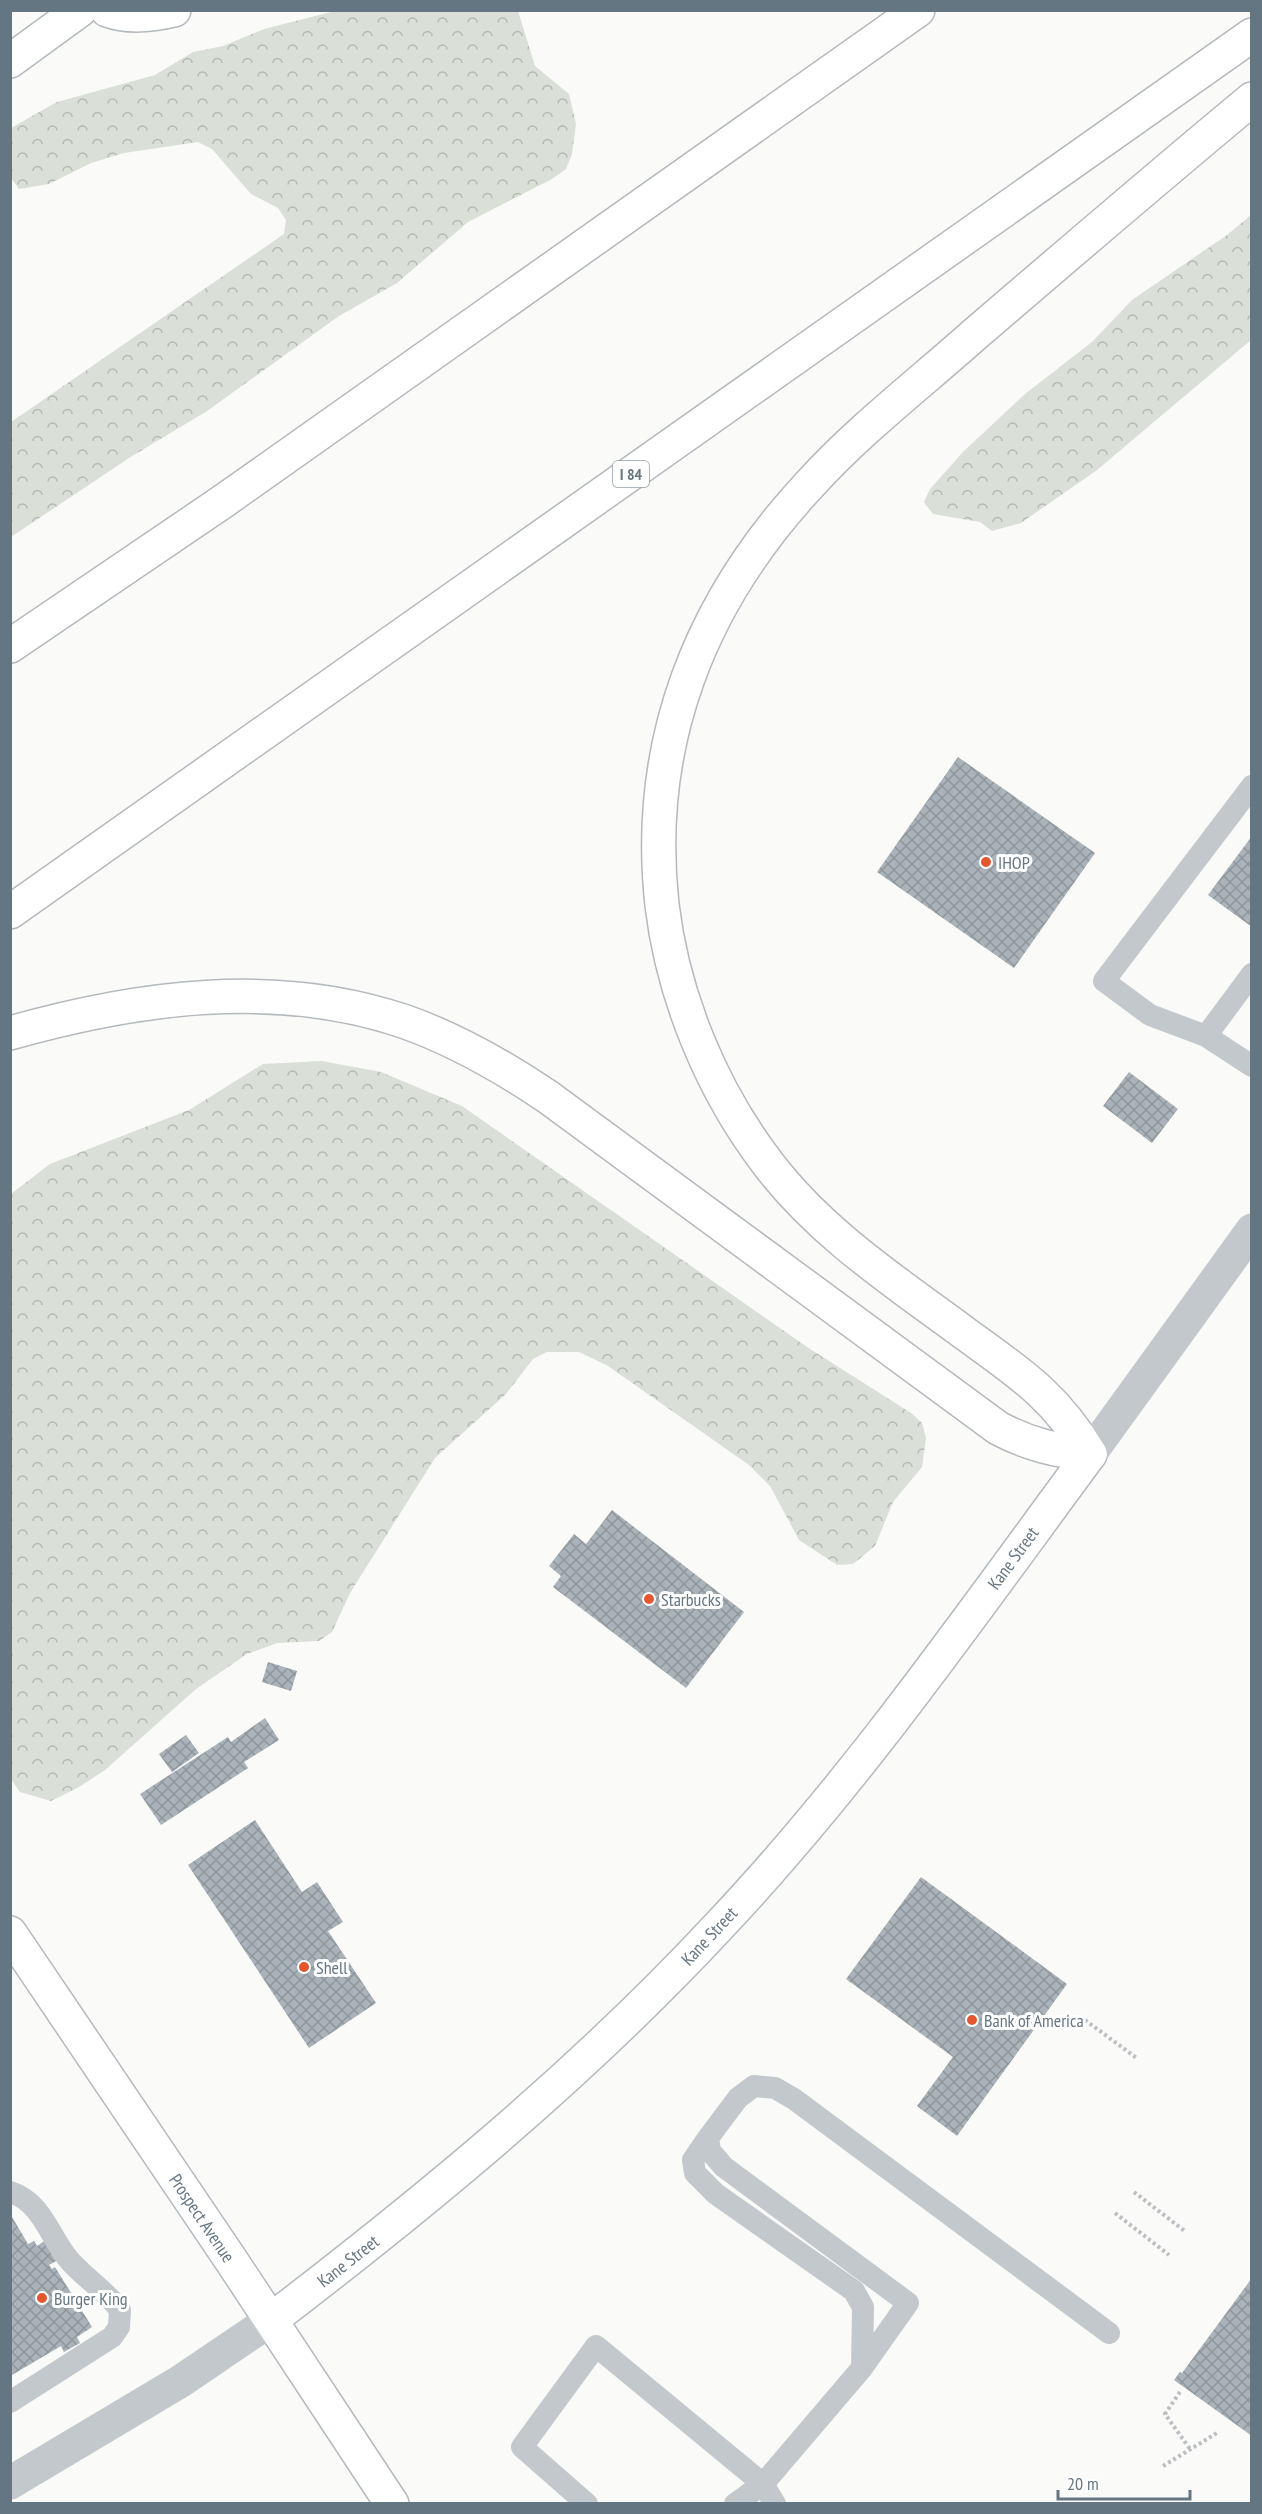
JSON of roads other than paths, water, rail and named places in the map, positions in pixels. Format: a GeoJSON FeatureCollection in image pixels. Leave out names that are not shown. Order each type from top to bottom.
{"type":"FeatureCollection","features":[{"type":"Feature","properties":{"kind":"main road"},"geometry":{"type":"LineString","coordinates":[[10,61],[80,10]]}},
{"type":"Feature","properties":{"kind":"main road"},"geometry":{"type":"LineString","coordinates":[[107,10],[123,15],[148,15],[174,10]]}},
{"type":"Feature","properties":{"kind":"main road"},"geometry":{"type":"LineString","coordinates":[[10,646],[225,500],[918,10]]}},
{"type":"Feature","properties":{"kind":"main road","name":"I 84"},"geometry":{"type":"LineString","coordinates":[[10,912],[1251,35]]}},
{"type":"Feature","properties":{"kind":"main road"},"geometry":{"type":"LineString","coordinates":[[1090,1454],[1064,1415],[1036,1385],[851,1249],[819,1221],[767,1163],[742,1127],[700,1044],[680,989],[668,942],[658,841],[661,790],[670,736],[683,689],[706,631],[744,566],[794,501],[865,430],[1123,206],[1251,99]]}},
{"type":"Feature","properties":{"kind":"main road"},"geometry":{"type":"LineString","coordinates":[[10,1033],[77,1016],[126,1007],[195,998],[233,996],[296,998],[347,1006],[380,1014],[435,1033],[489,1059],[548,1096],[998,1428],[1040,1447],[1090,1454]]}},
{"type":"Feature","properties":{"kind":"main road","name":"Kane Street"},"geometry":{"type":"LineString","coordinates":[[271,2320],[368,2246],[544,2098],[637,2012],[719,1927],[861,1760],[1090,1454]]}},
{"type":"Feature","properties":{"kind":"main road","name":"Prospect Avenue"},"geometry":{"type":"LineString","coordinates":[[10,1933],[392,2504]]}},
{"type":"Feature","properties":{"kind":"street","name":"Kane Street"},"geometry":{"type":"LineString","coordinates":[[1090,1454],[1251,1230]]}},
{"type":"Feature","properties":{"kind":"street","name":"Kane Street"},"geometry":{"type":"LineString","coordinates":[[10,2483],[181,2381],[271,2320]]}},
{"type":"Feature","properties":{"kind":"lane"},"geometry":{"type":"LineString","coordinates":[[1251,786],[1104,981],[1150,1015],[1206,1036],[1251,1066]]}},
{"type":"Feature","properties":{"kind":"lane"},"geometry":{"type":"LineString","coordinates":[[1206,1036],[1251,974]]}},
{"type":"Feature","properties":{"kind":"lane"},"geometry":{"type":"LineString","coordinates":[[862,2368],[863,2307],[854,2291],[716,2194],[695,2173],[693,2160],[738,2098],[754,2086],[775,2088],[804,2106],[1109,2333]]}},
{"type":"Feature","properties":{"kind":"lane"},"geometry":{"type":"LineString","coordinates":[[708,2138],[710,2151],[724,2167],[908,2303],[769,2494],[735,2504]]}},
{"type":"Feature","properties":{"kind":"lane"},"geometry":{"type":"LineString","coordinates":[[10,2193],[34,2206],[68,2259],[108,2293],[120,2310],[119,2327],[112,2337],[10,2402]]}},
{"type":"Feature","properties":{"kind":"lane"},"geometry":{"type":"LineString","coordinates":[[587,2504],[522,2447],[596,2346],[769,2494]]}},
{"type":"Feature","properties":{"kind":"place","name":"IHOP"},"geometry":{"type":"Point","coordinates":[986,862]}},
{"type":"Feature","properties":{"kind":"place","name":"Starbucks"},"geometry":{"type":"Point","coordinates":[649,1599]}},
{"type":"Feature","properties":{"kind":"place","name":"Shell"},"geometry":{"type":"Point","coordinates":[304,1967]}},
{"type":"Feature","properties":{"kind":"place","name":"Bank of America"},"geometry":{"type":"Point","coordinates":[972,2020]}},
{"type":"Feature","properties":{"kind":"place","name":"Burger King"},"geometry":{"type":"Point","coordinates":[42,2298]}}]}
